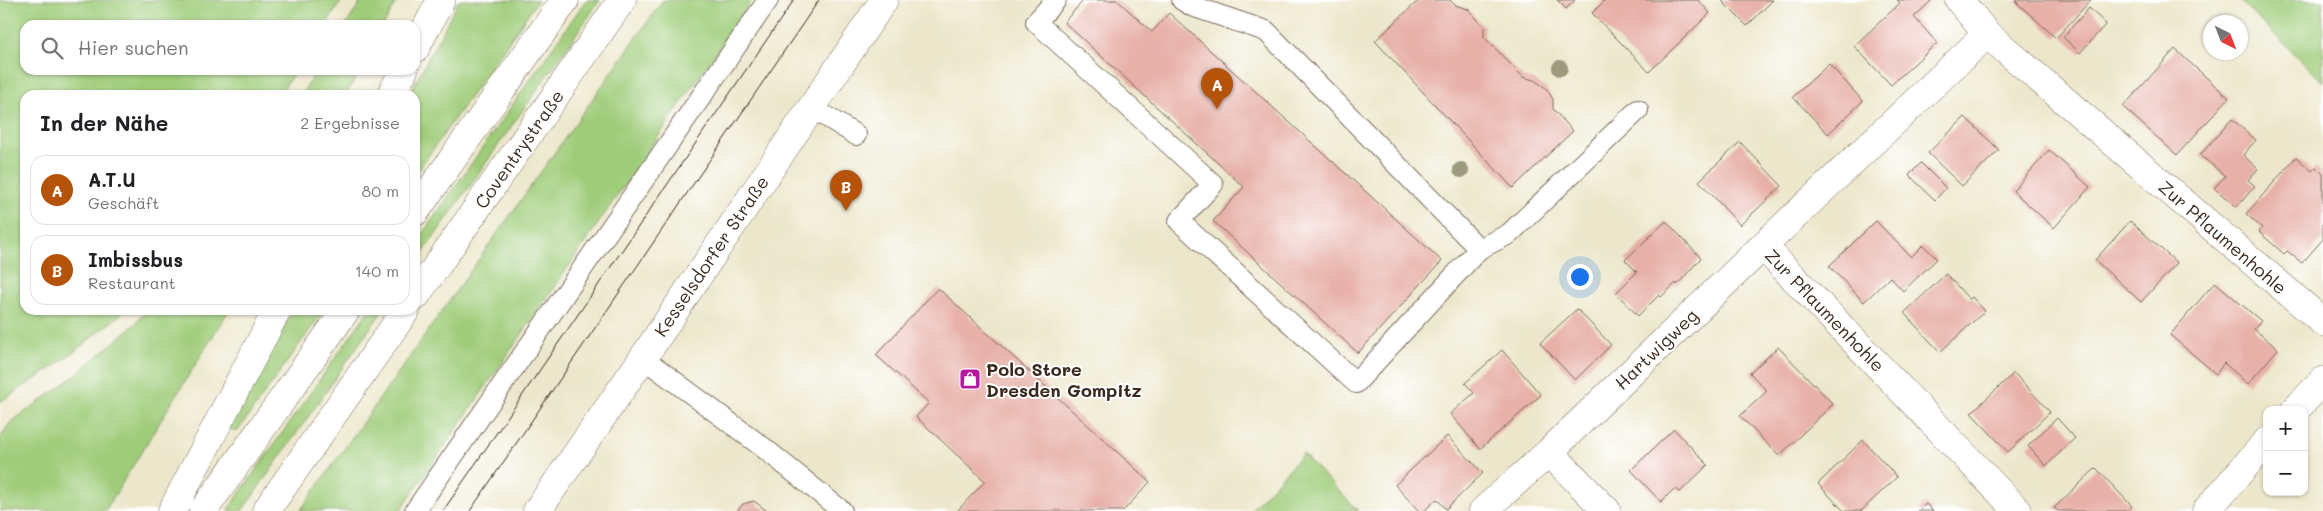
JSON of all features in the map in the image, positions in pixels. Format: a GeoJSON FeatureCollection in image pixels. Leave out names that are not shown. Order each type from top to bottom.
{"type":"FeatureCollection","features":[{"type":"Feature","properties":{"kind":"main road"},"geometry":{"type":"LineString","coordinates":[[420,40],[441,0]]}},
{"type":"Feature","properties":{"kind":"main road"},"geometry":{"type":"LineString","coordinates":[[420,205],[565,0]]}},
{"type":"Feature","properties":{"kind":"main road","name":"Coventrystraße"},"geometry":{"type":"LineString","coordinates":[[420,290],[622,0]]}},
{"type":"Feature","properties":{"kind":"main road","name":"Kesselsdorfer Straße"},"geometry":{"type":"LineString","coordinates":[[537,511],[643,358],[884,0]]}},
{"type":"Feature","properties":{"kind":"main road","name":"Zur Pflaumenhohle"},"geometry":{"type":"LineString","coordinates":[[1959,0],[1987,34],[2323,322]]}},
{"type":"Feature","properties":{"kind":"main road","name":"Zur Pflaumenhohle"},"geometry":{"type":"LineString","coordinates":[[1987,34],[1762,246],[2018,511]]}},
{"type":"Feature","properties":{"kind":"main road"},"geometry":{"type":"LineString","coordinates":[[394,90],[401,75]]}},
{"type":"Feature","properties":{"kind":"main road","name":"Hartwigweg"},"geometry":{"type":"LineString","coordinates":[[1483,511],[1549,452],[1762,246]]}},
{"type":"Feature","properties":{"kind":"main road"},"geometry":{"type":"LineString","coordinates":[[172,511],[274,315]]}},
{"type":"Feature","properties":{"kind":"main road"},"geometry":{"type":"LineString","coordinates":[[203,511],[342,315]]}},
{"type":"Feature","properties":{"kind":"main road"},"geometry":{"type":"LineString","coordinates":[[266,511],[403,315]]}},
{"type":"Feature","properties":{"kind":"main road"},"geometry":{"type":"LineString","coordinates":[[2299,406],[2323,381]]}},
{"type":"Feature","properties":{"kind":"main road"},"geometry":{"type":"LineString","coordinates":[[2206,511],[2263,446]]}},
{"type":"Feature","properties":{"kind":"main road"},"geometry":{"type":"LineString","coordinates":[[1549,452],[1608,511]]}},
{"type":"Feature","properties":{"kind":"lane"},"geometry":{"type":"LineString","coordinates":[[415,511],[768,0]]}},
{"type":"Feature","properties":{"kind":"lane"},"geometry":{"type":"LineString","coordinates":[[1056,0],[1036,22],[1213,184],[1179,221],[1356,383],[1478,249],[1508,234],[1638,110]]}},
{"type":"Feature","properties":{"kind":"lane"},"geometry":{"type":"LineString","coordinates":[[1182,0],[1192,6],[1266,31],[1478,249]]}},
{"type":"Feature","properties":{"kind":"lane"},"geometry":{"type":"LineString","coordinates":[[811,107],[856,135]]}},
{"type":"Feature","properties":{"kind":"lane"},"geometry":{"type":"LineString","coordinates":[[643,358],[764,448],[842,511]]}},
{"type":"Feature","properties":{"kind":"green space"},"geometry":{"type":"Polygon","coordinates":[[[0,0],[342,0],[329,20],[20,20],[20,75],[293,75],[282,90],[20,90],[20,315],[120,315],[61,362],[0,402],[0,0]]]}},
{"type":"Feature","properties":{"kind":"green space"},"geometry":{"type":"Polygon","coordinates":[[[362,0],[397,0],[387,20],[349,20],[362,0]]]}},
{"type":"Feature","properties":{"kind":"green space"},"geometry":{"type":"Polygon","coordinates":[[[459,0],[538,0],[420,168],[420,90],[412,90],[459,0]]]}},
{"type":"Feature","properties":{"kind":"green space"},"geometry":{"type":"Polygon","coordinates":[[[586,0],[600,0],[420,257],[420,237],[586,0]]]}},
{"type":"Feature","properties":{"kind":"green space"},"geometry":{"type":"Polygon","coordinates":[[[663,0],[752,0],[400,511],[300,511],[663,0]]]}},
{"type":"Feature","properties":{"kind":"green space"},"geometry":{"type":"Polygon","coordinates":[[[2239,0],[2323,0],[2323,82],[2239,0]]]}},
{"type":"Feature","properties":{"kind":"green space"},"geometry":{"type":"Polygon","coordinates":[[[314,75],[357,75],[349,90],[304,90],[314,75]]]}},
{"type":"Feature","properties":{"kind":"green space"},"geometry":{"type":"Polygon","coordinates":[[[143,315],[226,315],[105,511],[0,511],[0,438],[10,423],[72,378],[134,325],[143,315]]]}},
{"type":"Feature","properties":{"kind":"green space"},"geometry":{"type":"Polygon","coordinates":[[[290,315],[320,315],[237,432],[228,428],[290,315]]]}},
{"type":"Feature","properties":{"kind":"green space"},"geometry":{"type":"Polygon","coordinates":[[[365,315],[379,315],[242,511],[227,511],[365,315]]]}},
{"type":"Feature","properties":{"kind":"green space"},"geometry":{"type":"Polygon","coordinates":[[[1303,454],[1358,511],[1250,511],[1303,454]]]}},
{"type":"Feature","properties":{"kind":"building"},"geometry":{"type":"Polygon","coordinates":[[[1084,0],[1117,0],[1152,32],[1169,13],[1442,261],[1358,353],[1213,221],[1244,187],[1064,22],[1084,0]]]}},
{"type":"Feature","properties":{"kind":"building"},"geometry":{"type":"Polygon","coordinates":[[[1419,0],[1450,0],[1455,5],[1468,9],[1484,27],[1484,37],[1523,77],[1534,80],[1546,88],[1553,99],[1553,109],[1573,131],[1513,188],[1375,41],[1419,0]]]}},
{"type":"Feature","properties":{"kind":"building"},"geometry":{"type":"Polygon","coordinates":[[[1557,0],[1575,0],[1566,9],[1557,0]]]}},
{"type":"Feature","properties":{"kind":"building"},"geometry":{"type":"Polygon","coordinates":[[[1605,0],[1698,0],[1710,13],[1649,72],[1592,13],[1605,0]]]}},
{"type":"Feature","properties":{"kind":"building"},"geometry":{"type":"Polygon","coordinates":[[[1721,0],[1773,0],[1747,26],[1721,0]]]}},
{"type":"Feature","properties":{"kind":"building"},"geometry":{"type":"Polygon","coordinates":[[[1897,0],[1932,0],[1914,17],[1937,43],[1891,85],[1854,46],[1900,3],[1897,0]]]}},
{"type":"Feature","properties":{"kind":"building"},"geometry":{"type":"Polygon","coordinates":[[[2017,0],[2091,0],[2056,38],[2016,2],[2017,0]]]}},
{"type":"Feature","properties":{"kind":"building"},"geometry":{"type":"Polygon","coordinates":[[[2089,8],[2106,24],[2080,53],[2063,37],[2089,8]]]}},
{"type":"Feature","properties":{"kind":"building"},"geometry":{"type":"Polygon","coordinates":[[[2175,49],[2229,98],[2177,155],[2123,107],[2175,49]]]}},
{"type":"Feature","properties":{"kind":"building"},"geometry":{"type":"Polygon","coordinates":[[[1829,64],[1863,101],[1828,134],[1793,97],[1829,64]]]}},
{"type":"Feature","properties":{"kind":"building"},"geometry":{"type":"Polygon","coordinates":[[[1965,117],[1999,150],[1962,186],[1928,153],[1965,117]]]}},
{"type":"Feature","properties":{"kind":"building"},"geometry":{"type":"Polygon","coordinates":[[[2232,119],[2256,140],[2243,155],[2258,169],[2248,180],[2255,186],[2237,207],[2214,188],[2225,176],[2200,155],[2232,119]]]}},
{"type":"Feature","properties":{"kind":"building"},"geometry":{"type":"Polygon","coordinates":[[[1740,142],[1782,186],[1740,225],[1699,181],[1740,142]]]}},
{"type":"Feature","properties":{"kind":"building"},"geometry":{"type":"Polygon","coordinates":[[[2049,150],[2090,187],[2054,228],[2013,191],[2049,150]]]}},
{"type":"Feature","properties":{"kind":"building"},"geometry":{"type":"Polygon","coordinates":[[[2296,157],[2312,171],[2316,167],[2323,174],[2323,239],[2302,263],[2287,251],[2284,254],[2259,232],[2262,228],[2246,214],[2296,157]]]}},
{"type":"Feature","properties":{"kind":"building"},"geometry":{"type":"Polygon","coordinates":[[[1921,163],[1946,188],[1935,200],[1909,175],[1921,163]]]}},
{"type":"Feature","properties":{"kind":"building"},"geometry":{"type":"Polygon","coordinates":[[[1666,221],[1701,258],[1677,285],[1676,283],[1661,297],[1659,295],[1638,316],[1616,293],[1637,272],[1625,260],[1666,221]]]}},
{"type":"Feature","properties":{"kind":"building"},"geometry":{"type":"Polygon","coordinates":[[[1876,221],[1911,257],[1923,245],[1937,259],[1903,291],[1890,277],[1864,302],[1829,266],[1876,221]]]}},
{"type":"Feature","properties":{"kind":"building"},"geometry":{"type":"Polygon","coordinates":[[[2130,221],[2177,263],[2141,302],[2095,260],[2130,221]]]}},
{"type":"Feature","properties":{"kind":"building"},"geometry":{"type":"Polygon","coordinates":[[[1946,274],[1969,299],[1972,297],[1985,311],[1940,352],[1904,313],[1946,274]]]}},
{"type":"Feature","properties":{"kind":"building"},"geometry":{"type":"Polygon","coordinates":[[[2215,282],[2261,321],[2254,329],[2278,349],[2248,384],[2224,363],[2216,374],[2170,335],[2215,282]]]}},
{"type":"Feature","properties":{"kind":"building","name":"Polo Store Dresden Gompitz"},"geometry":{"type":"Polygon","coordinates":[[[938,288],[1150,482],[1123,511],[957,511],[985,481],[916,417],[929,403],[876,355],[938,288]]]}},
{"type":"Feature","properties":{"kind":"building"},"geometry":{"type":"Polygon","coordinates":[[[1577,309],[1611,345],[1575,380],[1540,343],[1577,309]]]}},
{"type":"Feature","properties":{"kind":"building"},"geometry":{"type":"Polygon","coordinates":[[[1778,347],[1833,404],[1779,456],[1740,416],[1767,391],[1750,373],[1778,347]]]}},
{"type":"Feature","properties":{"kind":"building"},"geometry":{"type":"Polygon","coordinates":[[[1502,350],[1541,395],[1480,449],[1450,414],[1474,393],[1465,383],[1502,350]]]}},
{"type":"Feature","properties":{"kind":"building"},"geometry":{"type":"Polygon","coordinates":[[[2014,373],[2050,412],[2008,452],[1971,413],[2014,373]]]}},
{"type":"Feature","properties":{"kind":"building"},"geometry":{"type":"Polygon","coordinates":[[[2057,418],[2075,438],[2046,466],[2028,446],[2057,418]]]}},
{"type":"Feature","properties":{"kind":"building"},"geometry":{"type":"Polygon","coordinates":[[[1674,429],[1708,465],[1680,492],[1675,488],[1661,502],[1631,470],[1674,429]]]}},
{"type":"Feature","properties":{"kind":"building"},"geometry":{"type":"Polygon","coordinates":[[[1447,436],[1483,473],[1446,509],[1437,499],[1424,511],[1419,511],[1395,485],[1447,436]]]}},
{"type":"Feature","properties":{"kind":"building"},"geometry":{"type":"Polygon","coordinates":[[[1863,440],[1897,477],[1861,511],[1844,511],[1818,484],[1863,440]]]}},
{"type":"Feature","properties":{"kind":"building"},"geometry":{"type":"Polygon","coordinates":[[[2096,468],[2132,506],[2127,511],[2058,511],[2054,508],[2096,468]]]}},
{"type":"Feature","properties":{"kind":"building"},"geometry":{"type":"Polygon","coordinates":[[[754,501],[767,511],[737,511],[743,504],[754,501]]]}},
{"type":"Feature","properties":{"kind":"building"},"geometry":{"type":"Polygon","coordinates":[[[1926,504],[1933,511],[1918,511],[1926,504]]]}},
{"type":"Feature","properties":{"kind":"tram line"},"geometry":{"type":"LineString","coordinates":[[443,511],[794,0]]}},
{"type":"Feature","properties":{"kind":"tram line"},"geometry":{"type":"LineString","coordinates":[[470,511],[819,0]]}},
{"type":"Feature","properties":{"kind":"place","name":"A.T.U"},"geometry":{"type":"Point","coordinates":[1217,109]}},
{"type":"Feature","properties":{"kind":"place","name":"Imbissbus"},"geometry":{"type":"Point","coordinates":[846,211]}},
{"type":"Feature","properties":{"kind":"place","name":"Polo Store Dresden Gompitz"},"geometry":{"type":"Point","coordinates":[970,379]}}]}
